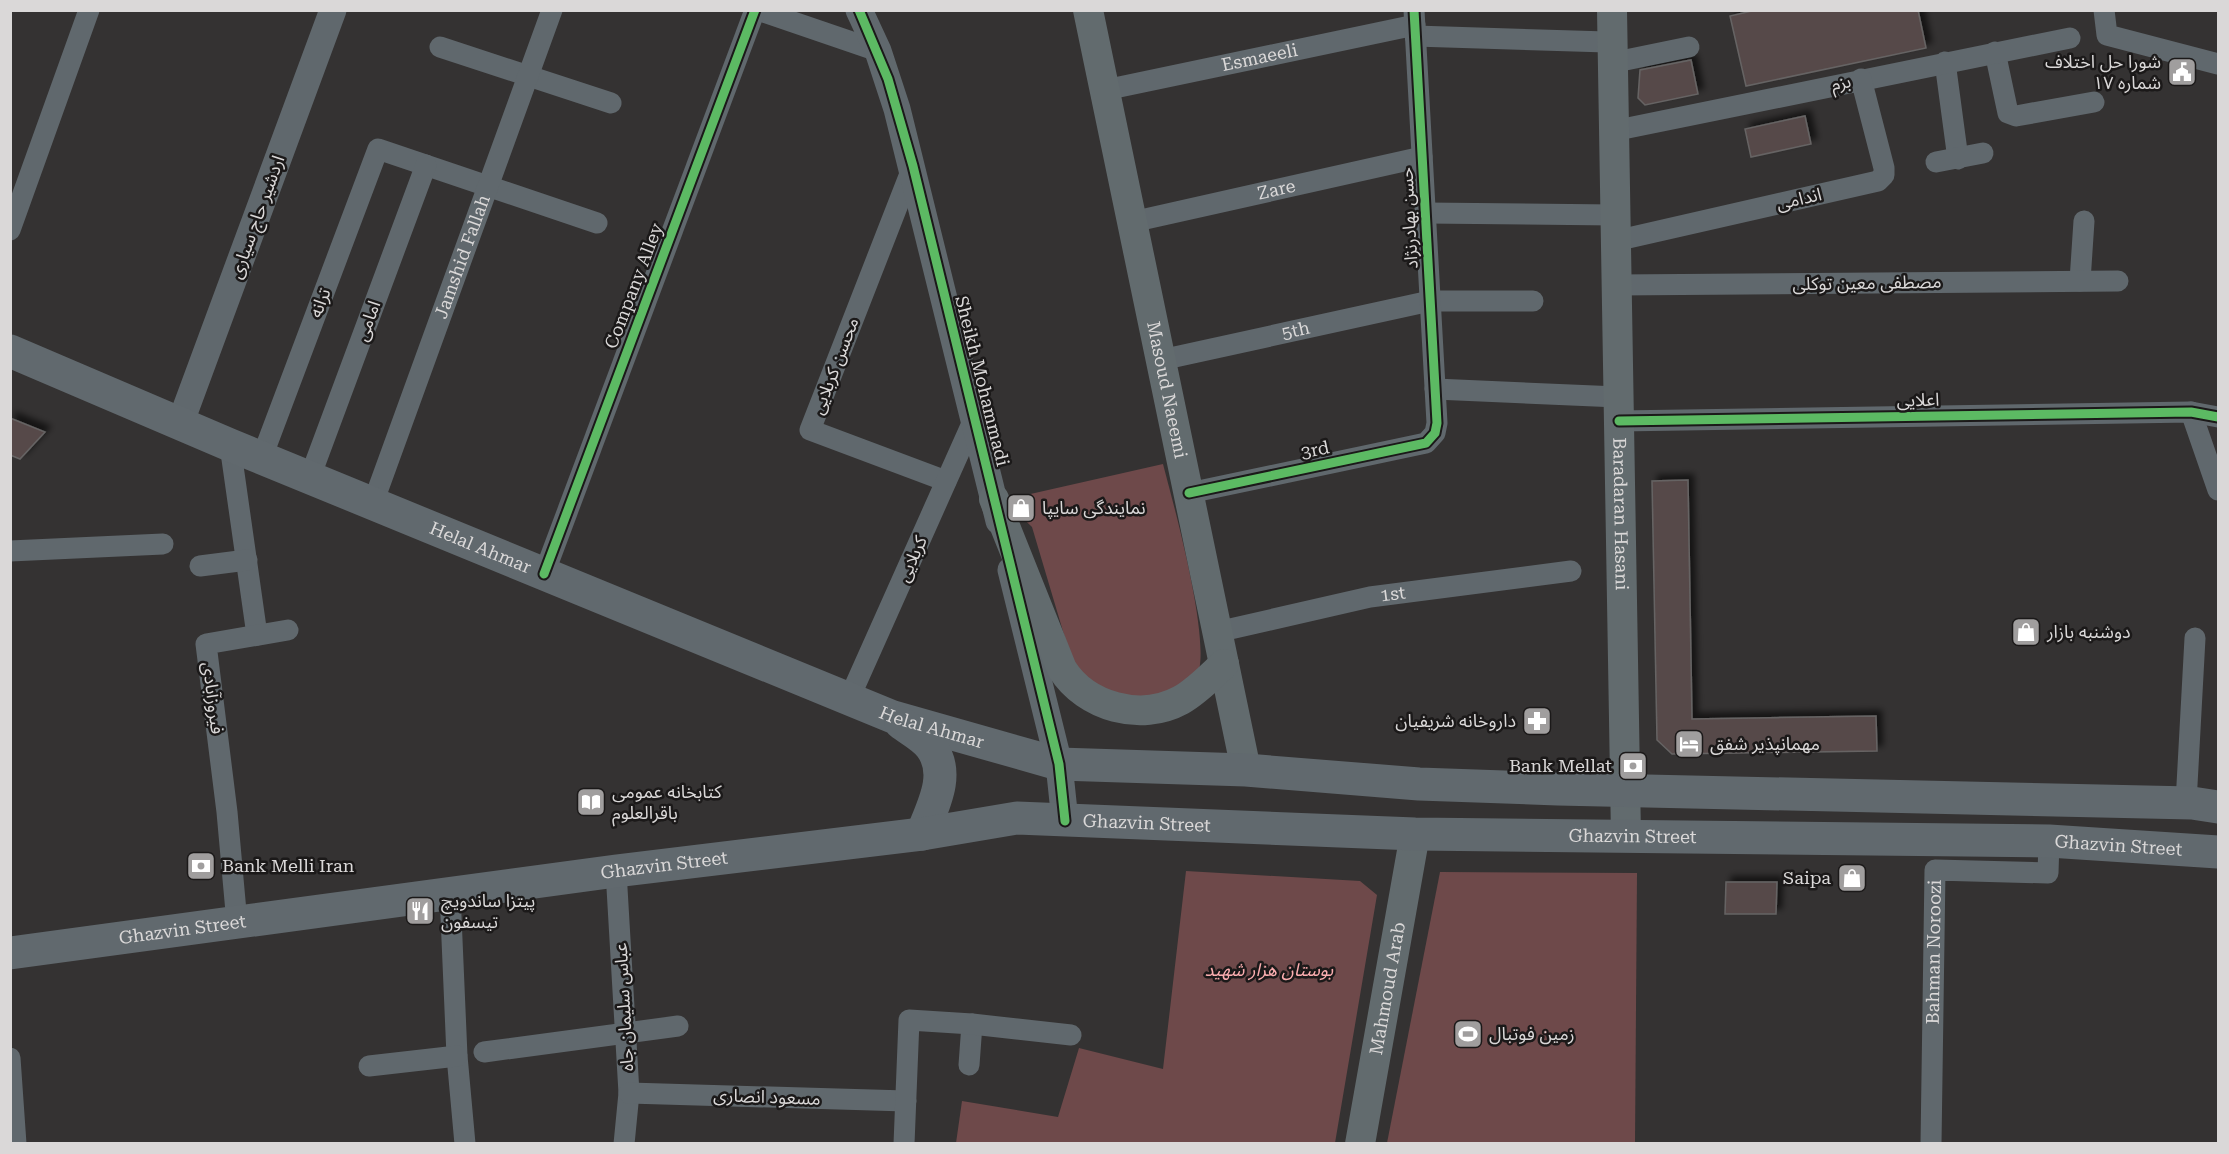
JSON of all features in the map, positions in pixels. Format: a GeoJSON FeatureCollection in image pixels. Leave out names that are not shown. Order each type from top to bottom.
{"type":"FeatureCollection","features":[{"type":"Feature","properties":{"kind":"main road","name":"Masoud Naeemi"},"geometry":{"type":"LineString","coordinates":[[1088,10],[1246,770]]}},
{"type":"Feature","properties":{"kind":"main road","name":"Baradaran Hasani"},"geometry":{"type":"LineString","coordinates":[[1611,37],[1626,837]]}},
{"type":"Feature","properties":{"kind":"main road"},"geometry":{"type":"LineString","coordinates":[[10,330],[76,378]]}},
{"type":"Feature","properties":{"kind":"main road","name":"Helal Ahmar"},"geometry":{"type":"LineString","coordinates":[[10,351],[230,445],[893,717],[1059,764]]}},
{"type":"Feature","properties":{"kind":"main road"},"geometry":{"type":"LineString","coordinates":[[994,499],[1062,669],[1071,682],[1091,699],[1113,708],[1161,707],[1179,701],[1194,692],[1224,664]]}},
{"type":"Feature","properties":{"kind":"main road"},"geometry":{"type":"LineString","coordinates":[[893,717],[931,746],[939,766],[939,789],[922,834]]}},
{"type":"Feature","properties":{"kind":"main road"},"geometry":{"type":"LineString","coordinates":[[1059,764],[1246,770],[1419,784],[2186,803],[2218,807]]}},
{"type":"Feature","properties":{"kind":"main road","name":"Ghazvin Street"},"geometry":{"type":"LineString","coordinates":[[10,953],[616,871],[922,834],[1017,818],[1415,834],[2049,841],[2218,852]]}},
{"type":"Feature","properties":{"kind":"main road","name":"Mahmoud Arab"},"geometry":{"type":"LineString","coordinates":[[1360,1143],[1415,834]]}},
{"type":"Feature","properties":{"kind":"street"},"geometry":{"type":"LineString","coordinates":[[10,230],[89,10]]}},
{"type":"Feature","properties":{"kind":"street","name":"اردشیر حاج سیاری"},"geometry":{"type":"LineString","coordinates":[[180,424],[333,10]]}},
{"type":"Feature","properties":{"kind":"street","name":"Jamshid Fallah"},"geometry":{"type":"LineString","coordinates":[[374,503],[552,10]]}},
{"type":"Feature","properties":{"kind":"street"},"geometry":{"type":"LineString","coordinates":[[756,10],[878,51]]}},
{"type":"Feature","properties":{"kind":"street","name":"Company Alley"},"geometry":{"type":"LineString","coordinates":[[544,574],[756,10]]}},
{"type":"Feature","properties":{"kind":"street","name":"Sheikh Mohammadi"},"geometry":{"type":"LineString","coordinates":[[859,10],[878,51],[913,166],[1059,764],[1065,820]]}},
{"type":"Feature","properties":{"kind":"street"},"geometry":{"type":"LineString","coordinates":[[2104,10],[2107,35],[2218,64]]}},
{"type":"Feature","properties":{"kind":"street","name":"Esmaeeli"},"geometry":{"type":"LineString","coordinates":[[1105,90],[1415,24],[1607,42],[1611,37],[1689,46]]}},
{"type":"Feature","properties":{"kind":"street","name":"حسن بهادرنژاد"},"geometry":{"type":"LineString","coordinates":[[1415,24],[1437,423]]}},
{"type":"Feature","properties":{"kind":"street","name":"بزم"},"geometry":{"type":"LineString","coordinates":[[1613,131],[2070,38]]}},
{"type":"Feature","properties":{"kind":"street"},"geometry":{"type":"LineString","coordinates":[[440,47],[611,103]]}},
{"type":"Feature","properties":{"kind":"street"},"geometry":{"type":"LineString","coordinates":[[1995,52],[2008,113],[2016,116],[2094,102]]}},
{"type":"Feature","properties":{"kind":"street"},"geometry":{"type":"LineString","coordinates":[[1945,62],[1958,159]]}},
{"type":"Feature","properties":{"kind":"street","name":"اندامی"},"geometry":{"type":"LineString","coordinates":[[1615,228],[1878,181],[1884,175],[1884,168],[1861,79]]}},
{"type":"Feature","properties":{"kind":"street","name":"ترانه"},"geometry":{"type":"LineString","coordinates":[[262,457],[378,149],[426,165]]}},
{"type":"Feature","properties":{"kind":"street"},"geometry":{"type":"LineString","coordinates":[[1936,162],[1983,153]]}},
{"type":"Feature","properties":{"kind":"street","name":"Zare"},"geometry":{"type":"LineString","coordinates":[[1132,222],[1422,157]]}},
{"type":"Feature","properties":{"kind":"street"},"geometry":{"type":"LineString","coordinates":[[426,165],[597,223]]}},
{"type":"Feature","properties":{"kind":"street","name":"امامی"},"geometry":{"type":"LineString","coordinates":[[310,477],[426,165]]}},
{"type":"Feature","properties":{"kind":"street","name":"محسن کربلایی"},"geometry":{"type":"LineString","coordinates":[[913,166],[810,430],[946,481]]}},
{"type":"Feature","properties":{"kind":"street"},"geometry":{"type":"LineString","coordinates":[[1425,213],[1615,228]]}},
{"type":"Feature","properties":{"kind":"street"},"geometry":{"type":"LineString","coordinates":[[2080,281],[2084,221]]}},
{"type":"Feature","properties":{"kind":"street","name":"مصطفی معین توکلی"},"geometry":{"type":"LineString","coordinates":[[1616,285],[2118,281]]}},
{"type":"Feature","properties":{"kind":"street","name":"5th"},"geometry":{"type":"LineString","coordinates":[[1161,360],[1430,301],[1533,301]]}},
{"type":"Feature","properties":{"kind":"street","name":"اعلایی"},"geometry":{"type":"LineString","coordinates":[[1435,388],[1618,409],[2191,412],[2218,417]]}},
{"type":"Feature","properties":{"kind":"street"},"geometry":{"type":"LineString","coordinates":[[2191,412],[2218,490]]}},
{"type":"Feature","properties":{"kind":"street","name":"کربلایی"},"geometry":{"type":"LineString","coordinates":[[849,699],[974,418]]}},
{"type":"Feature","properties":{"kind":"street","name":"3rd"},"geometry":{"type":"LineString","coordinates":[[1189,493],[1426,443],[1432,438],[1437,423]]}},
{"type":"Feature","properties":{"kind":"street"},"geometry":{"type":"LineString","coordinates":[[230,445],[258,635],[288,630]]}},
{"type":"Feature","properties":{"kind":"street"},"geometry":{"type":"LineString","coordinates":[[10,551],[163,544]]}},
{"type":"Feature","properties":{"kind":"street"},"geometry":{"type":"LineString","coordinates":[[200,566],[247,560]]}},
{"type":"Feature","properties":{"kind":"street","name":"1st"},"geometry":{"type":"LineString","coordinates":[[1217,632],[1370,597],[1571,571]]}},
{"type":"Feature","properties":{"kind":"street","name":"فیروزآبادی"},"geometry":{"type":"LineString","coordinates":[[237,923],[227,812],[206,644],[258,635]]}},
{"type":"Feature","properties":{"kind":"street"},"geometry":{"type":"LineString","coordinates":[[2186,803],[2195,638]]}},
{"type":"Feature","properties":{"kind":"street","name":"Bahman Noroozi"},"geometry":{"type":"LineString","coordinates":[[1931,1143],[1935,870],[2048,873],[2049,841]]}},
{"type":"Feature","properties":{"kind":"street","name":"عباس سلیمان جاه"},"geometry":{"type":"LineString","coordinates":[[616,871],[629,1093],[624,1143]]}},
{"type":"Feature","properties":{"kind":"street"},"geometry":{"type":"LineString","coordinates":[[450,893],[457,1056],[465,1143]]}},
{"type":"Feature","properties":{"kind":"street"},"geometry":{"type":"LineString","coordinates":[[904,1143],[909,1020],[972,1024],[1071,1035]]}},
{"type":"Feature","properties":{"kind":"street"},"geometry":{"type":"LineString","coordinates":[[969,1065],[972,1024]]}},
{"type":"Feature","properties":{"kind":"street"},"geometry":{"type":"LineString","coordinates":[[484,1052],[625,1031],[678,1026]]}},
{"type":"Feature","properties":{"kind":"street"},"geometry":{"type":"LineString","coordinates":[[369,1066],[457,1056]]}},
{"type":"Feature","properties":{"kind":"street"},"geometry":{"type":"LineString","coordinates":[[10,1058],[16,1143]]}},
{"type":"Feature","properties":{"kind":"street","name":"مسعود انصاری"},"geometry":{"type":"LineString","coordinates":[[629,1093],[906,1101]]}},
{"type":"Feature","properties":{"kind":"green space"},"geometry":{"type":"Polygon","coordinates":[[[1163,464],[1190,576],[1200,640],[1200,664],[1195,679],[1181,689],[1126,702],[1076,675],[1032,527],[1004,500],[1163,464]]]}},
{"type":"Feature","properties":{"kind":"green space","name":"بوستان هزار شهید"},"geometry":{"type":"Polygon","coordinates":[[[1186,871],[1360,881],[1377,895],[1335,1143],[956,1143],[962,1101],[1058,1117],[1079,1048],[1163,1069],[1186,871]]]}},
{"type":"Feature","properties":{"kind":"green space"},"geometry":{"type":"Polygon","coordinates":[[[1440,872],[1637,873],[1635,1143],[1387,1143],[1440,872]]]}},
{"type":"Feature","properties":{"kind":"building"},"geometry":{"type":"Polygon","coordinates":[[[1756,10],[1918,10],[1926,48],[1746,86],[1730,16],[1756,10]]]}},
{"type":"Feature","properties":{"kind":"building"},"geometry":{"type":"Polygon","coordinates":[[[1691,60],[1698,94],[1645,105],[1638,98],[1640,70],[1691,60]]]}},
{"type":"Feature","properties":{"kind":"building"},"geometry":{"type":"Polygon","coordinates":[[[1805,116],[1811,144],[1751,157],[1745,129],[1805,116]]]}},
{"type":"Feature","properties":{"kind":"building"},"geometry":{"type":"Polygon","coordinates":[[[10,418],[45,432],[20,459],[10,455],[10,418]]]}},
{"type":"Feature","properties":{"kind":"building"},"geometry":{"type":"Polygon","coordinates":[[[1688,480],[1692,719],[1876,716],[1877,751],[1672,754],[1657,740],[1652,481],[1688,480]]]}},
{"type":"Feature","properties":{"kind":"building"},"geometry":{"type":"Polygon","coordinates":[[[1726,882],[1777,882],[1776,914],[1725,914],[1726,882]]]}},
{"type":"Feature","properties":{"kind":"cycle path"},"geometry":{"type":"LineString","coordinates":[[544,574],[755,10]]}},
{"type":"Feature","properties":{"kind":"cycle path"},"geometry":{"type":"LineString","coordinates":[[859,10],[888,79],[913,166],[1059,764],[1065,821]]}},
{"type":"Feature","properties":{"kind":"cycle path"},"geometry":{"type":"LineString","coordinates":[[1189,493],[1426,443],[1435,433],[1437,423],[1414,10]]}},
{"type":"Feature","properties":{"kind":"cycle path"},"geometry":{"type":"LineString","coordinates":[[1619,421],[2191,412],[2218,417]]}},
{"type":"Feature","properties":{"kind":"place","name":"شورا حل اختلاف شماره ۱۷"},"geometry":{"type":"Point","coordinates":[2182,72]}},
{"type":"Feature","properties":{"kind":"place","name":"نمایندگی سایپا"},"geometry":{"type":"Point","coordinates":[1021,508]}},
{"type":"Feature","properties":{"kind":"place","name":"دوشنبه بازار"},"geometry":{"type":"Point","coordinates":[2026,632]}},
{"type":"Feature","properties":{"kind":"place","name":"داروخانه شریفیان"},"geometry":{"type":"Point","coordinates":[1537,721]}},
{"type":"Feature","properties":{"kind":"place","name":"مهمانپذیر شفق"},"geometry":{"type":"Point","coordinates":[1689,744]}},
{"type":"Feature","properties":{"kind":"place","name":"Bank Mellat"},"geometry":{"type":"Point","coordinates":[1633,766]}},
{"type":"Feature","properties":{"kind":"place","name":"کتابخانه عمومی باقرالعلوم"},"geometry":{"type":"Point","coordinates":[591,802]}},
{"type":"Feature","properties":{"kind":"place","name":"Bank Melli Iran"},"geometry":{"type":"Point","coordinates":[201,866]}},
{"type":"Feature","properties":{"kind":"place","name":"Saipa"},"geometry":{"type":"Point","coordinates":[1852,878]}},
{"type":"Feature","properties":{"kind":"place","name":"پیتزا ساندویچ تیسفون"},"geometry":{"type":"Point","coordinates":[420,911]}},
{"type":"Feature","properties":{"kind":"place","name":"زمین فوتبال"},"geometry":{"type":"Point","coordinates":[1468,1034]}}]}
